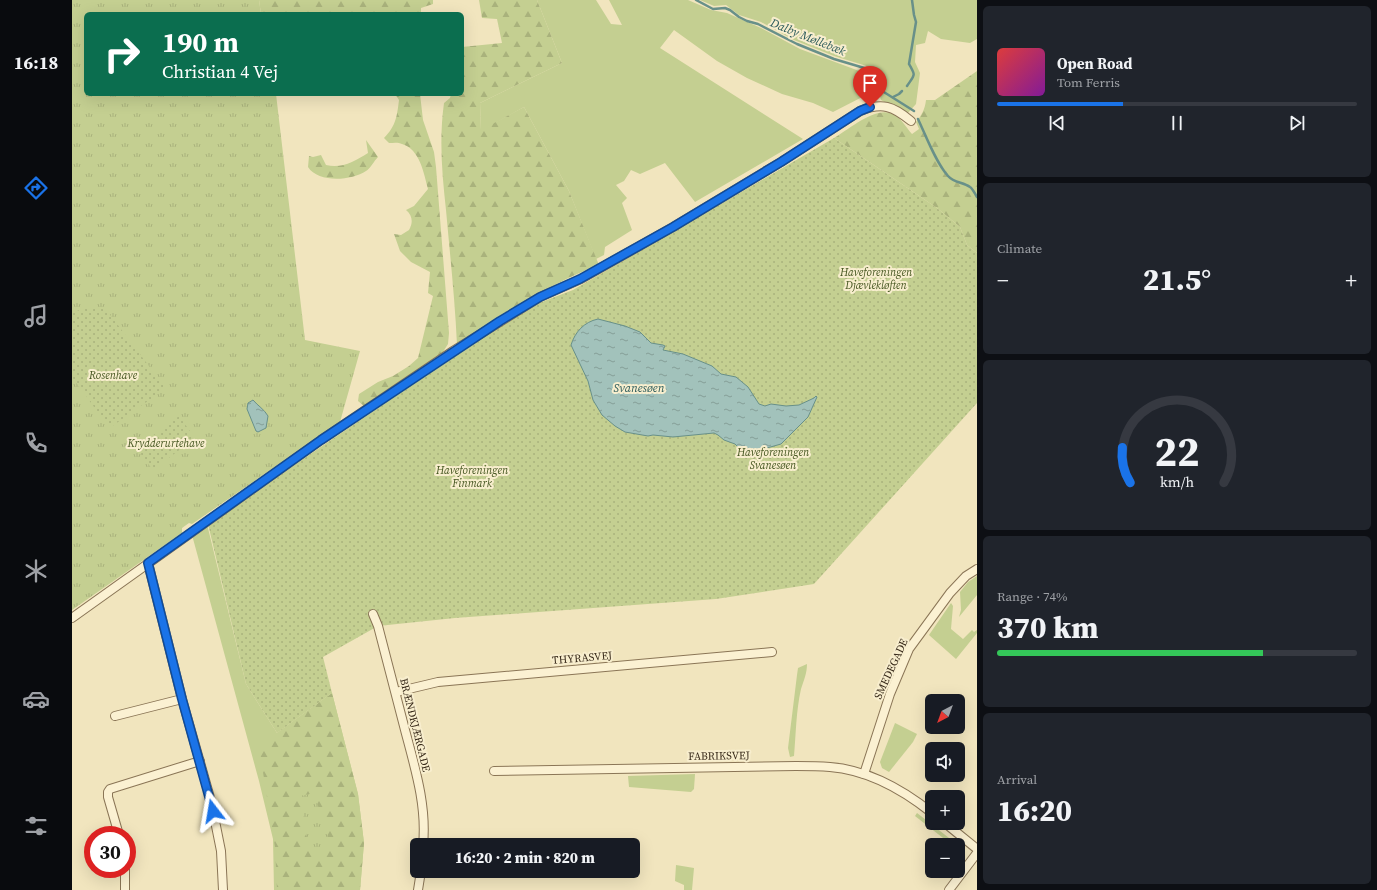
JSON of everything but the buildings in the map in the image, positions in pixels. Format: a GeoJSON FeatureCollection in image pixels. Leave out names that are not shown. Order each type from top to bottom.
{"type":"FeatureCollection","features":[{"type":"Feature","properties":{"kind":"street"},"geometry":{"type":"LineString","coordinates":[[72,618],[321,440],[500,321],[540,297],[580,279],[673,227],[781,162],[860,111],[870,107],[887,106],[903,114],[911,121]]}},
{"type":"Feature","properties":{"kind":"street"},"geometry":{"type":"LineString","coordinates":[[148,563],[182,699],[211,801],[221,851],[223,890]]}},
{"type":"Feature","properties":{"kind":"street","name":"SMEDEGADE"},"geometry":{"type":"LineString","coordinates":[[864,774],[890,694],[910,649],[950,593],[966,576],[977,569]]}},
{"type":"Feature","properties":{"kind":"street","name":"BRÆNDKJÆRGADE"},"geometry":{"type":"LineString","coordinates":[[373,614],[378,626],[418,778],[422,805],[424,838]]}},
{"type":"Feature","properties":{"kind":"street","name":"THYRASVEJ"},"geometry":{"type":"LineString","coordinates":[[396,692],[438,682],[772,652]]}},
{"type":"Feature","properties":{"kind":"street"},"geometry":{"type":"LineString","coordinates":[[115,716],[182,699]]}},
{"type":"Feature","properties":{"kind":"street"},"geometry":{"type":"LineString","coordinates":[[116,826],[108,797],[108,792],[110,790],[200,761]]}},
{"type":"Feature","properties":{"kind":"street","name":"FABRIKSVEJ"},"geometry":{"type":"LineString","coordinates":[[494,771],[796,766],[831,767],[864,774],[893,785],[925,807]]}},
{"type":"Feature","properties":{"kind":"street"},"geometry":{"type":"LineString","coordinates":[[954,830],[977,849]]}},
{"type":"Feature","properties":{"kind":"street"},"geometry":{"type":"LineString","coordinates":[[949,890],[977,853]]}},
{"type":"Feature","properties":{"kind":"street"},"geometry":{"type":"LineString","coordinates":[[125,878],[125,890]]}},
{"type":"Feature","properties":{"kind":"street"},"geometry":{"type":"LineString","coordinates":[[418,890],[420,878]]}},
{"type":"Feature","properties":{"kind":"green space"},"geometry":{"type":"Polygon","coordinates":[[[72,0],[259,0],[261,12],[84,12],[84,96],[276,96],[305,340],[360,351],[340,422],[192,524],[189,523],[182,528],[182,533],[72,610],[72,0]]]}},
{"type":"Feature","properties":{"kind":"green space"},"geometry":{"type":"Polygon","coordinates":[[[259,0],[433,0],[433,4],[421,8],[421,12],[261,12],[259,0]]]}},
{"type":"Feature","properties":{"kind":"green space"},"geometry":{"type":"Polygon","coordinates":[[[479,0],[537,0],[562,63],[480,103],[481,130],[524,107],[569,191],[599,265],[562,281],[544,291],[457,345],[454,294],[442,170],[442,116],[444,103],[450,96],[464,96],[464,47],[502,43],[497,19],[482,18],[479,0]]]}},
{"type":"Feature","properties":{"kind":"green space"},"geometry":{"type":"Polygon","coordinates":[[[537,0],[596,0],[611,24],[622,25],[609,0],[688,0],[711,10],[727,13],[761,28],[800,49],[862,72],[870,78],[872,92],[833,112],[813,103],[782,94],[747,78],[717,61],[674,30],[660,48],[803,139],[695,202],[665,163],[640,174],[631,170],[624,181],[616,185],[627,198],[622,203],[632,230],[605,247],[604,255],[596,259],[569,191],[524,107],[481,131],[480,103],[562,63],[537,0]]]}},
{"type":"Feature","properties":{"kind":"green space"},"geometry":{"type":"Polygon","coordinates":[[[700,0],[977,0],[977,39],[970,43],[941,39],[928,31],[925,43],[916,45],[915,62],[920,73],[916,104],[907,114],[881,100],[873,70],[870,67],[834,56],[794,40],[761,22],[739,15],[726,5],[714,6],[700,0]]]}},
{"type":"Feature","properties":{"kind":"green space"},"geometry":{"type":"Polygon","coordinates":[[[977,71],[977,253],[967,245],[960,227],[937,208],[834,138],[872,115],[888,112],[895,115],[902,121],[912,134],[919,129],[916,122],[923,112],[926,100],[935,100],[977,71]]]}},
{"type":"Feature","properties":{"kind":"green space"},"geometry":{"type":"Polygon","coordinates":[[[396,96],[420,96],[423,120],[434,152],[449,333],[448,344],[441,355],[364,406],[358,401],[359,394],[378,382],[393,376],[409,366],[418,358],[433,296],[428,293],[430,272],[411,262],[400,251],[394,234],[401,235],[409,230],[412,220],[406,210],[414,206],[428,189],[423,169],[413,151],[400,143],[389,143],[384,138],[391,129],[397,116],[399,100],[396,96]]]}},
{"type":"Feature","properties":{"kind":"green space"},"geometry":{"type":"Polygon","coordinates":[[[834,138],[937,208],[960,227],[967,245],[977,253],[977,403],[814,584],[716,599],[455,618],[378,626],[323,657],[332,693],[277,733],[246,684],[208,524],[479,339],[539,303],[573,290],[834,138]]]}},
{"type":"Feature","properties":{"kind":"green space"},"geometry":{"type":"Polygon","coordinates":[[[366,140],[378,157],[368,170],[360,174],[344,178],[327,178],[319,176],[308,167],[309,156],[313,157],[321,155],[326,165],[332,166],[343,165],[353,161],[368,153],[366,140]]]}},
{"type":"Feature","properties":{"kind":"green space","name":"Rosenhave"},"geometry":{"type":"Polygon","coordinates":[[[105,308],[164,386],[155,396],[111,427],[105,422],[72,377],[72,313],[84,309],[105,308]]]}},
{"type":"Feature","properties":{"kind":"green space","name":"Krydderurtehave"},"geometry":{"type":"Polygon","coordinates":[[[179,416],[195,438],[153,470],[136,448],[179,416]]]}},
{"type":"Feature","properties":{"kind":"green space"},"geometry":{"type":"Polygon","coordinates":[[[207,524],[246,684],[277,733],[332,693],[358,794],[364,843],[360,890],[274,890],[273,839],[259,781],[192,535],[207,524]]]}},
{"type":"Feature","properties":{"kind":"green space"},"geometry":{"type":"Polygon","coordinates":[[[977,576],[977,595],[959,617],[961,610],[960,592],[968,582],[977,576]]]}},
{"type":"Feature","properties":{"kind":"green space"},"geometry":{"type":"Polygon","coordinates":[[[951,603],[953,606],[951,629],[963,639],[972,630],[974,632],[977,630],[977,633],[956,659],[929,635],[951,603]]]}},
{"type":"Feature","properties":{"kind":"green space"},"geometry":{"type":"Polygon","coordinates":[[[807,664],[798,706],[794,756],[790,757],[788,748],[798,668],[807,664]]]}},
{"type":"Feature","properties":{"kind":"green space"},"geometry":{"type":"Polygon","coordinates":[[[332,693],[358,794],[364,843],[360,890],[277,890],[275,847],[258,741],[277,733],[332,693]]]}},
{"type":"Feature","properties":{"kind":"green space"},"geometry":{"type":"Polygon","coordinates":[[[895,723],[917,734],[913,742],[889,772],[882,768],[880,762],[895,723]]]}},
{"type":"Feature","properties":{"kind":"green space"},"geometry":{"type":"Polygon","coordinates":[[[695,774],[694,789],[691,792],[629,787],[628,776],[695,774]]]}},
{"type":"Feature","properties":{"kind":"green space"},"geometry":{"type":"Polygon","coordinates":[[[314,793],[331,847],[309,851],[300,796],[314,793]]]}},
{"type":"Feature","properties":{"kind":"green space"},"geometry":{"type":"Polygon","coordinates":[[[917,813],[925,819],[925,824],[915,816],[917,813]]]}},
{"type":"Feature","properties":{"kind":"green space"},"geometry":{"type":"Polygon","coordinates":[[[933,830],[939,830],[949,838],[943,838],[933,830]]]}},
{"type":"Feature","properties":{"kind":"green space"},"geometry":{"type":"Polygon","coordinates":[[[676,865],[694,868],[692,890],[684,890],[684,885],[675,881],[676,865]]]}},
{"type":"Feature","properties":{"kind":"water","name":"Svanesøen"},"geometry":{"type":"Polygon","coordinates":[[[598,319],[625,326],[640,332],[651,343],[665,346],[663,350],[683,354],[712,366],[721,374],[736,377],[748,387],[759,404],[765,406],[771,404],[786,406],[799,405],[816,396],[817,397],[808,417],[781,444],[760,450],[738,447],[714,433],[673,437],[648,436],[625,432],[602,415],[593,400],[588,381],[571,345],[575,336],[584,325],[598,319]]]}},
{"type":"Feature","properties":{"kind":"water"},"geometry":{"type":"Polygon","coordinates":[[[253,400],[265,411],[268,416],[266,428],[258,432],[256,431],[247,409],[248,403],[253,400]]]}},
{"type":"Feature","properties":{"kind":"waterway","name":"Dalby Møllebæk"},"geometry":{"type":"LineString","coordinates":[[696,0],[713,9],[725,8],[730,10],[747,21],[758,24],[797,44],[834,59],[871,70],[874,74],[879,89],[914,111]]}},
{"type":"Feature","properties":{"kind":"waterway","name":"Dalby Møllebæk"},"geometry":{"type":"LineString","coordinates":[[907,86],[914,75],[909,64],[916,22],[912,0]]}},
{"type":"Feature","properties":{"kind":"waterway","name":"Dalby Møllebæk"},"geometry":{"type":"LineString","coordinates":[[893,97],[902,91]]}},
{"type":"Feature","properties":{"kind":"waterway"},"geometry":{"type":"LineString","coordinates":[[918,119],[939,164],[944,171],[953,180],[970,187],[977,197]]}},
{"type":"Feature","properties":{"kind":"route"},"geometry":{"type":"LineString","coordinates":[[213,811],[182,699],[148,563],[321,440],[500,321],[540,297],[580,279],[673,227],[781,162],[860,111],[870,107]]}},
{"type":"Feature","properties":{"kind":"park label","name":"Haveforeningen Djævlekløften"},"geometry":{"type":"Point","coordinates":[876,278]}},
{"type":"Feature","properties":{"kind":"park label","name":"Haveforeningen Svanesøen"},"geometry":{"type":"Point","coordinates":[773,458]}},
{"type":"Feature","properties":{"kind":"park label","name":"Haveforeningen Finmark"},"geometry":{"type":"Point","coordinates":[472,476]}}]}
